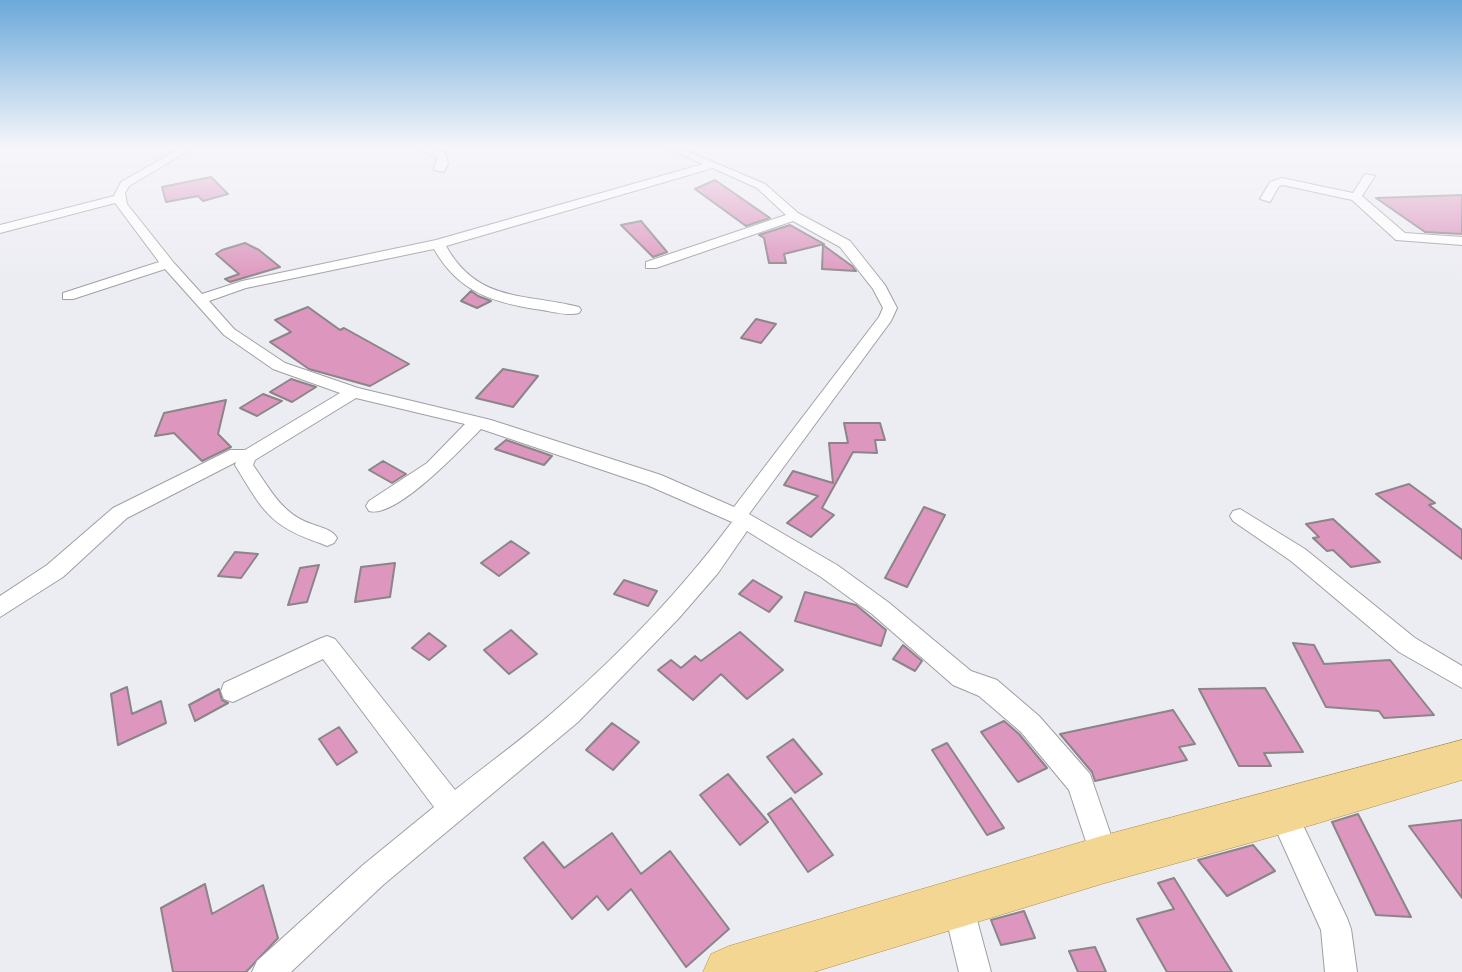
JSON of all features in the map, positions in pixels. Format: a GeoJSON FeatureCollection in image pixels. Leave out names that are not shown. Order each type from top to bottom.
{"type":"FeatureCollection","features":[{"type":"Feature","properties":{"kind":"main road"},"geometry":{"type":"LineString","coordinates":[[729,972],[1105,859],[1462,760]]}},
{"type":"Feature","properties":{"kind":"street"},"geometry":{"type":"LineString","coordinates":[[120,192],[119,198],[124,210],[167,264],[229,332],[279,366],[353,392],[477,422],[616,466],[741,518],[839,578],[880,608],[962,678],[988,688],[1030,724],[1080,783],[1105,859]]}},
{"type":"Feature","properties":{"kind":"street"},"geometry":{"type":"LineString","coordinates":[[200,299],[242,285],[438,244],[618,192]]}},
{"type":"Feature","properties":{"kind":"street"},"geometry":{"type":"LineString","coordinates":[[268,972],[373,876],[569,714],[671,612],[710,567],[741,518],[860,349],[886,318],[890,308],[880,288],[845,244],[794,216],[768,192]]}},
{"type":"Feature","properties":{"kind":"street"},"geometry":{"type":"LineString","coordinates":[[1266,199],[1270,192]]}},
{"type":"Feature","properties":{"kind":"street"},"geometry":{"type":"LineString","coordinates":[[1335,192],[1356,197],[1401,237],[1462,241]]}},
{"type":"Feature","properties":{"kind":"street"},"geometry":{"type":"LineString","coordinates":[[1356,197],[1359,192]]}},
{"type":"Feature","properties":{"kind":"street"},"geometry":{"type":"LineString","coordinates":[[0,229],[119,198]]}},
{"type":"Feature","properties":{"kind":"street"},"geometry":{"type":"LineString","coordinates":[[651,265],[763,229],[794,216]]}},
{"type":"Feature","properties":{"kind":"street"},"geometry":{"type":"LineString","coordinates":[[438,244],[457,275],[475,289],[522,303],[574,310]]}},
{"type":"Feature","properties":{"kind":"street"},"geometry":{"type":"LineString","coordinates":[[68,296],[167,264]]}},
{"type":"Feature","properties":{"kind":"street"},"geometry":{"type":"LineString","coordinates":[[327,538],[296,529],[271,509],[244,465],[247,457],[353,392]]}},
{"type":"Feature","properties":{"kind":"street"},"geometry":{"type":"LineString","coordinates":[[376,506],[434,467],[477,422]]}},
{"type":"Feature","properties":{"kind":"street"},"geometry":{"type":"LineString","coordinates":[[0,608],[55,571],[121,513],[237,454],[247,457]]}},
{"type":"Feature","properties":{"kind":"street"},"geometry":{"type":"LineString","coordinates":[[1240,516],[1298,555],[1408,645],[1459,671]]}},
{"type":"Feature","properties":{"kind":"street"},"geometry":{"type":"LineString","coordinates":[[233,691],[327,646],[453,809]]}},
{"type":"Feature","properties":{"kind":"street"},"geometry":{"type":"LineString","coordinates":[[1282,812],[1336,929],[1341,972]]}},
{"type":"Feature","properties":{"kind":"street"},"geometry":{"type":"LineString","coordinates":[[958,905],[975,972]]}},
{"type":"Feature","properties":{"kind":"building"},"geometry":{"type":"Polygon","coordinates":[[[163,192],[228,194],[203,201],[198,196],[166,202],[163,192]]]}},
{"type":"Feature","properties":{"kind":"building"},"geometry":{"type":"Polygon","coordinates":[[[700,192],[733,192],[770,218],[746,226],[700,192]]]}},
{"type":"Feature","properties":{"kind":"building"},"geometry":{"type":"Polygon","coordinates":[[[1462,195],[1462,234],[1425,232],[1376,198],[1462,195]]]}},
{"type":"Feature","properties":{"kind":"building"},"geometry":{"type":"Polygon","coordinates":[[[641,221],[667,252],[653,257],[621,225],[641,221]]]}},
{"type":"Feature","properties":{"kind":"building"},"geometry":{"type":"Polygon","coordinates":[[[790,225],[824,244],[784,254],[786,263],[769,263],[764,238],[759,235],[790,225]]]}},
{"type":"Feature","properties":{"kind":"building"},"geometry":{"type":"Polygon","coordinates":[[[245,243],[259,250],[280,267],[230,282],[225,279],[239,274],[216,254],[245,243]]]}},
{"type":"Feature","properties":{"kind":"building"},"geometry":{"type":"Polygon","coordinates":[[[823,245],[852,266],[856,271],[822,269],[823,245]]]}},
{"type":"Feature","properties":{"kind":"building"},"geometry":{"type":"Polygon","coordinates":[[[471,291],[491,301],[477,308],[461,301],[471,291]]]}},
{"type":"Feature","properties":{"kind":"building"},"geometry":{"type":"Polygon","coordinates":[[[308,307],[340,330],[344,328],[409,364],[370,386],[309,369],[270,342],[291,332],[275,320],[308,307]]]}},
{"type":"Feature","properties":{"kind":"building"},"geometry":{"type":"Polygon","coordinates":[[[756,319],[776,324],[761,343],[741,338],[756,319]]]}},
{"type":"Feature","properties":{"kind":"building"},"geometry":{"type":"Polygon","coordinates":[[[503,369],[538,376],[513,407],[476,398],[503,369]]]}},
{"type":"Feature","properties":{"kind":"building"},"geometry":{"type":"Polygon","coordinates":[[[291,379],[316,387],[292,402],[270,392],[291,379]]]}},
{"type":"Feature","properties":{"kind":"building"},"geometry":{"type":"Polygon","coordinates":[[[263,394],[282,401],[257,416],[240,408],[263,394]]]}},
{"type":"Feature","properties":{"kind":"building"},"geometry":{"type":"Polygon","coordinates":[[[226,400],[218,434],[231,447],[202,461],[174,433],[155,436],[164,413],[226,400]]]}},
{"type":"Feature","properties":{"kind":"building"},"geometry":{"type":"Polygon","coordinates":[[[844,423],[880,423],[885,440],[875,440],[877,453],[853,452],[822,508],[834,515],[811,537],[787,523],[818,496],[784,485],[793,471],[833,483],[829,443],[848,443],[844,423]]]}},
{"type":"Feature","properties":{"kind":"building"},"geometry":{"type":"Polygon","coordinates":[[[506,440],[552,456],[544,465],[495,449],[506,440]]]}},
{"type":"Feature","properties":{"kind":"building"},"geometry":{"type":"Polygon","coordinates":[[[383,461],[406,474],[392,483],[369,470],[383,461]]]}},
{"type":"Feature","properties":{"kind":"building"},"geometry":{"type":"Polygon","coordinates":[[[1409,484],[1435,503],[1429,505],[1462,530],[1462,559],[1376,494],[1409,484]]]}},
{"type":"Feature","properties":{"kind":"building"},"geometry":{"type":"Polygon","coordinates":[[[924,507],[945,515],[907,587],[885,578],[924,507]]]}},
{"type":"Feature","properties":{"kind":"building"},"geometry":{"type":"Polygon","coordinates":[[[1333,519],[1380,562],[1351,567],[1333,550],[1327,551],[1313,538],[1319,537],[1306,524],[1333,519]]]}},
{"type":"Feature","properties":{"kind":"building"},"geometry":{"type":"Polygon","coordinates":[[[511,541],[529,553],[499,576],[481,563],[511,541]]]}},
{"type":"Feature","properties":{"kind":"building"},"geometry":{"type":"Polygon","coordinates":[[[235,552],[258,554],[241,578],[218,576],[235,552]]]}},
{"type":"Feature","properties":{"kind":"building"},"geometry":{"type":"Polygon","coordinates":[[[395,563],[390,597],[355,602],[361,567],[395,563]]]}},
{"type":"Feature","properties":{"kind":"building"},"geometry":{"type":"Polygon","coordinates":[[[319,565],[307,602],[288,605],[300,568],[319,565]]]}},
{"type":"Feature","properties":{"kind":"building"},"geometry":{"type":"Polygon","coordinates":[[[624,580],[657,591],[648,606],[614,594],[624,580]]]}},
{"type":"Feature","properties":{"kind":"building"},"geometry":{"type":"Polygon","coordinates":[[[753,580],[782,597],[769,612],[739,594],[753,580]]]}},
{"type":"Feature","properties":{"kind":"building"},"geometry":{"type":"Polygon","coordinates":[[[805,592],[856,605],[886,630],[881,646],[795,621],[805,592]]]}},
{"type":"Feature","properties":{"kind":"building"},"geometry":{"type":"Polygon","coordinates":[[[511,630],[537,654],[509,674],[484,650],[511,630]]]}},
{"type":"Feature","properties":{"kind":"building"},"geometry":{"type":"Polygon","coordinates":[[[740,632],[783,670],[747,699],[721,674],[693,700],[658,670],[671,660],[681,668],[695,656],[701,661],[740,632]]]}},
{"type":"Feature","properties":{"kind":"building"},"geometry":{"type":"Polygon","coordinates":[[[429,633],[446,646],[429,660],[412,648],[429,633]]]}},
{"type":"Feature","properties":{"kind":"building"},"geometry":{"type":"Polygon","coordinates":[[[1293,643],[1314,645],[1324,664],[1390,660],[1434,715],[1384,718],[1379,711],[1326,707],[1293,643]]]}},
{"type":"Feature","properties":{"kind":"building"},"geometry":{"type":"Polygon","coordinates":[[[903,645],[922,661],[915,671],[893,659],[903,645]]]}},
{"type":"Feature","properties":{"kind":"building"},"geometry":{"type":"Polygon","coordinates":[[[127,687],[132,714],[161,701],[166,723],[118,745],[111,694],[127,687]]]}},
{"type":"Feature","properties":{"kind":"building"},"geometry":{"type":"Polygon","coordinates":[[[1265,688],[1303,752],[1264,753],[1271,766],[1239,766],[1199,689],[1265,688]]]}},
{"type":"Feature","properties":{"kind":"building"},"geometry":{"type":"Polygon","coordinates":[[[219,689],[222,700],[228,703],[195,721],[189,705],[219,689]]]}},
{"type":"Feature","properties":{"kind":"building"},"geometry":{"type":"Polygon","coordinates":[[[1173,710],[1195,744],[1179,747],[1187,760],[1095,781],[1092,772],[1060,734],[1173,710]]]}},
{"type":"Feature","properties":{"kind":"building"},"geometry":{"type":"Polygon","coordinates":[[[1004,721],[1019,734],[1047,768],[1018,782],[981,732],[1004,721]]]}},
{"type":"Feature","properties":{"kind":"building"},"geometry":{"type":"Polygon","coordinates":[[[612,723],[639,742],[613,770],[586,750],[612,723]]]}},
{"type":"Feature","properties":{"kind":"building"},"geometry":{"type":"Polygon","coordinates":[[[339,727],[357,752],[337,765],[319,739],[339,727]]]}},
{"type":"Feature","properties":{"kind":"building"},"geometry":{"type":"Polygon","coordinates":[[[793,739],[822,774],[795,793],[767,757],[793,739]]]}},
{"type":"Feature","properties":{"kind":"building"},"geometry":{"type":"Polygon","coordinates":[[[947,743],[1004,828],[987,835],[932,750],[947,743]]]}},
{"type":"Feature","properties":{"kind":"building"},"geometry":{"type":"Polygon","coordinates":[[[728,774],[768,822],[740,845],[700,795],[728,774]]]}},
{"type":"Feature","properties":{"kind":"building"},"geometry":{"type":"Polygon","coordinates":[[[791,798],[833,855],[808,872],[768,814],[791,798]]]}},
{"type":"Feature","properties":{"kind":"building"},"geometry":{"type":"Polygon","coordinates":[[[1358,814],[1411,917],[1376,915],[1332,822],[1358,814]]]}},
{"type":"Feature","properties":{"kind":"building"},"geometry":{"type":"Polygon","coordinates":[[[1462,820],[1462,898],[1409,826],[1462,820]]]}},
{"type":"Feature","properties":{"kind":"building"},"geometry":{"type":"Polygon","coordinates":[[[612,833],[641,874],[670,851],[729,929],[686,967],[631,889],[608,910],[597,896],[572,919],[524,858],[543,842],[564,868],[612,833]]]}},
{"type":"Feature","properties":{"kind":"building"},"geometry":{"type":"Polygon","coordinates":[[[1253,845],[1275,871],[1227,896],[1198,860],[1253,845]]]}},
{"type":"Feature","properties":{"kind":"building"},"geometry":{"type":"Polygon","coordinates":[[[1174,878],[1232,972],[1167,972],[1137,919],[1174,909],[1158,883],[1174,878]]]}},
{"type":"Feature","properties":{"kind":"building"},"geometry":{"type":"Polygon","coordinates":[[[205,884],[212,914],[263,885],[278,938],[246,972],[173,972],[161,908],[205,884]]]}},
{"type":"Feature","properties":{"kind":"building"},"geometry":{"type":"Polygon","coordinates":[[[1024,911],[1035,938],[1001,945],[991,920],[1024,911]]]}},
{"type":"Feature","properties":{"kind":"building"},"geometry":{"type":"Polygon","coordinates":[[[1095,947],[1106,972],[1078,972],[1069,951],[1095,947]]]}}]}
